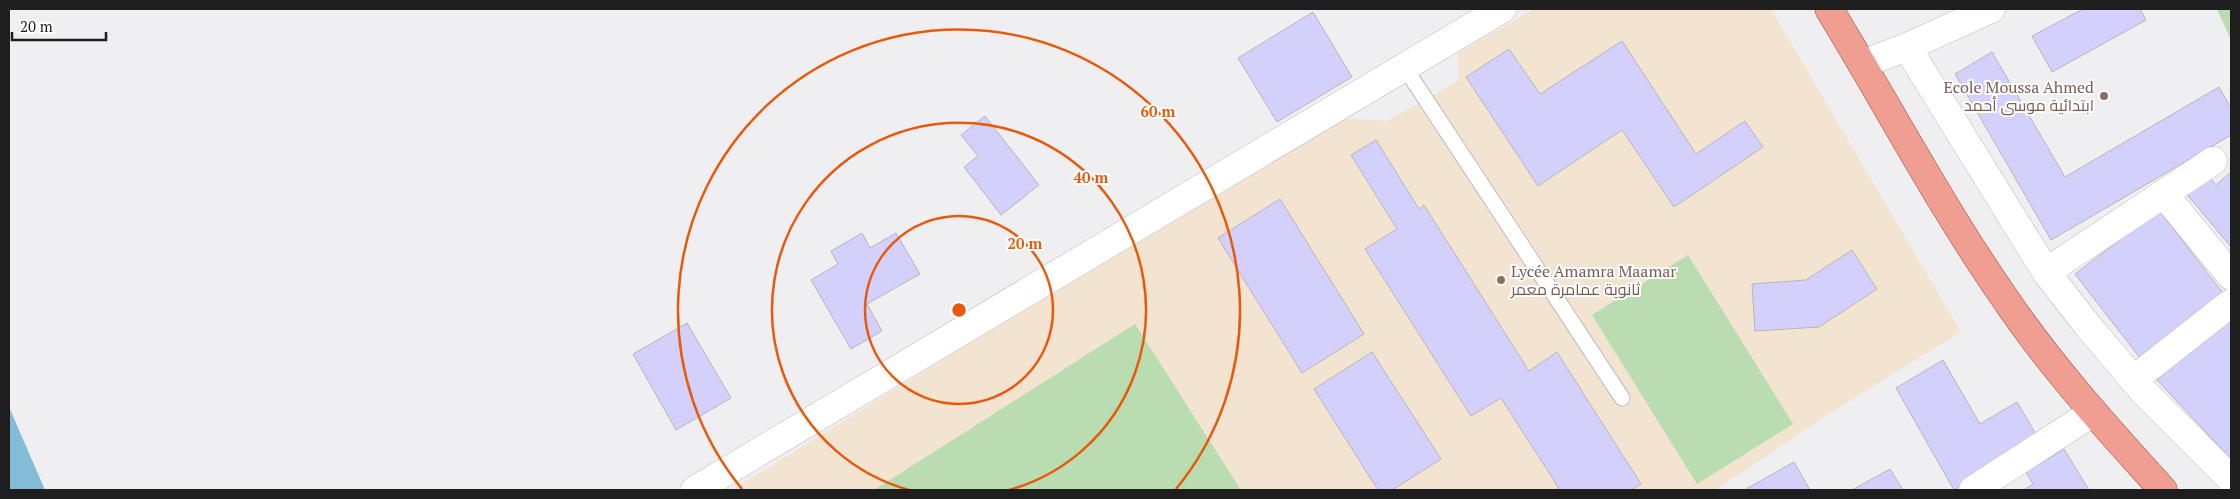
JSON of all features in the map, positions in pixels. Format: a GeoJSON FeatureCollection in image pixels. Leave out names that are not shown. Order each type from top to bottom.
{"type":"FeatureCollection","features":[{"type":"Feature","properties":{"kind":"main road"},"geometry":{"type":"LineString","coordinates":[[1829,9],[2004,298],[2092,413],[2163,490]]}},
{"type":"Feature","properties":{"kind":"street"},"geometry":{"type":"LineString","coordinates":[[695,490],[1502,9]]}},
{"type":"Feature","properties":{"kind":"street"},"geometry":{"type":"LineString","coordinates":[[1863,64],[1907,47],[1991,9]]}},
{"type":"Feature","properties":{"kind":"street"},"geometry":{"type":"LineString","coordinates":[[1907,47],[2046,272],[2133,380],[2231,479]]}},
{"type":"Feature","properties":{"kind":"street"},"geometry":{"type":"LineString","coordinates":[[2046,272],[2213,161]]}},
{"type":"Feature","properties":{"kind":"street"},"geometry":{"type":"LineString","coordinates":[[2164,194],[2231,276]]}},
{"type":"Feature","properties":{"kind":"street"},"geometry":{"type":"LineString","coordinates":[[2133,380],[2231,303]]}},
{"type":"Feature","properties":{"kind":"street"},"geometry":{"type":"LineString","coordinates":[[1973,490],[2092,413]]}},
{"type":"Feature","properties":{"kind":"lane"},"geometry":{"type":"LineString","coordinates":[[1405,68],[1622,398]]}},
{"type":"Feature","properties":{"kind":"shaded area","name":"Lycée Amamra Maamar ثانوية عمامرة معمر"},"geometry":{"type":"Polygon","coordinates":[[[1534,9],[1771,9],[1961,332],[1838,408],[1715,490],[732,490],[1333,118],[1387,121],[1458,81],[1458,53],[1534,9]]]}},
{"type":"Feature","properties":{"kind":"green space"},"geometry":{"type":"Polygon","coordinates":[[[2217,9],[2231,9],[2231,40],[2217,9]]]}},
{"type":"Feature","properties":{"kind":"green space"},"geometry":{"type":"Polygon","coordinates":[[[1688,255],[1793,424],[1697,484],[1592,315],[1688,255]]]}},
{"type":"Feature","properties":{"kind":"green space"},"geometry":{"type":"Polygon","coordinates":[[[1135,324],[1241,490],[874,490],[1135,324]]]}},
{"type":"Feature","properties":{"kind":"water"},"geometry":{"type":"Polygon","coordinates":[[[9,407],[45,490],[9,490],[9,407]]]}},
{"type":"Feature","properties":{"kind":"building"},"geometry":{"type":"Polygon","coordinates":[[[2083,9],[2140,9],[2146,20],[2052,72],[2032,36],[2083,9]]]}},
{"type":"Feature","properties":{"kind":"building"},"geometry":{"type":"Polygon","coordinates":[[[1313,12],[1352,77],[1277,122],[1238,58],[1313,12]]]}},
{"type":"Feature","properties":{"kind":"building"},"geometry":{"type":"Polygon","coordinates":[[[1622,41],[1696,154],[1745,121],[1763,147],[1674,207],[1622,130],[1538,186],[1466,77],[1509,49],[1540,94],[1622,41]]]}},
{"type":"Feature","properties":{"kind":"building"},"geometry":{"type":"Polygon","coordinates":[[[1992,52],[2065,177],[2219,87],[2231,108],[2231,135],[2051,240],[1955,74],[1992,52]]]}},
{"type":"Feature","properties":{"kind":"building"},"geometry":{"type":"Polygon","coordinates":[[[985,116],[1039,185],[1001,215],[964,167],[978,156],[961,135],[985,116]]]}},
{"type":"Feature","properties":{"kind":"building"},"geometry":{"type":"Polygon","coordinates":[[[1376,140],[1419,209],[1424,205],[1529,371],[1557,352],[1641,484],[1631,490],[1560,490],[1501,398],[1471,416],[1365,249],[1397,229],[1351,155],[1376,140]]]}},
{"type":"Feature","properties":{"kind":"building"},"geometry":{"type":"Polygon","coordinates":[[[2231,172],[2231,247],[2184,191],[2206,173],[2216,185],[2231,172]]]}},
{"type":"Feature","properties":{"kind":"building"},"geometry":{"type":"Polygon","coordinates":[[[1280,199],[1364,334],[1302,373],[1218,238],[1280,199]]]}},
{"type":"Feature","properties":{"kind":"building"},"geometry":{"type":"Polygon","coordinates":[[[2159,210],[2226,297],[2143,362],[2075,274],[2159,210]]]}},
{"type":"Feature","properties":{"kind":"building"},"geometry":{"type":"Polygon","coordinates":[[[862,233],[870,248],[896,233],[920,274],[867,304],[882,331],[851,349],[811,280],[838,264],[831,251],[862,233]]]}},
{"type":"Feature","properties":{"kind":"building"},"geometry":{"type":"Polygon","coordinates":[[[1852,250],[1877,289],[1819,327],[1755,331],[1752,284],[1806,280],[1852,250]]]}},
{"type":"Feature","properties":{"kind":"building"},"geometry":{"type":"Polygon","coordinates":[[[2231,310],[2231,459],[2157,380],[2231,310]]]}},
{"type":"Feature","properties":{"kind":"building"},"geometry":{"type":"Polygon","coordinates":[[[687,323],[731,398],[676,430],[633,354],[687,323]]]}},
{"type":"Feature","properties":{"kind":"building"},"geometry":{"type":"Polygon","coordinates":[[[1372,352],[1441,459],[1392,490],[1378,490],[1314,389],[1372,352]]]}},
{"type":"Feature","properties":{"kind":"building"},"geometry":{"type":"Polygon","coordinates":[[[1943,360],[1980,424],[2017,402],[2040,441],[1954,490],[1896,388],[1943,360]]]}},
{"type":"Feature","properties":{"kind":"building"},"geometry":{"type":"Polygon","coordinates":[[[2064,449],[2089,490],[2024,490],[2033,484],[2026,472],[2064,449]]]}},
{"type":"Feature","properties":{"kind":"building"},"geometry":{"type":"Polygon","coordinates":[[[1794,462],[1810,490],[1746,489],[1794,462]]]}},
{"type":"Feature","properties":{"kind":"building"},"geometry":{"type":"Polygon","coordinates":[[[1890,469],[1903,490],[1852,490],[1890,469]]]}},
{"type":"Feature","properties":{"kind":"place","name":"Ecole Moussa Ahmed ابتدائية موسى أحمد"},"geometry":{"type":"Point","coordinates":[2104,96]}},
{"type":"Feature","properties":{"kind":"place","name":"Lycée Amamra Maamar ثانوية عمامرة معمر"},"geometry":{"type":"Point","coordinates":[1501,280]}}]}
